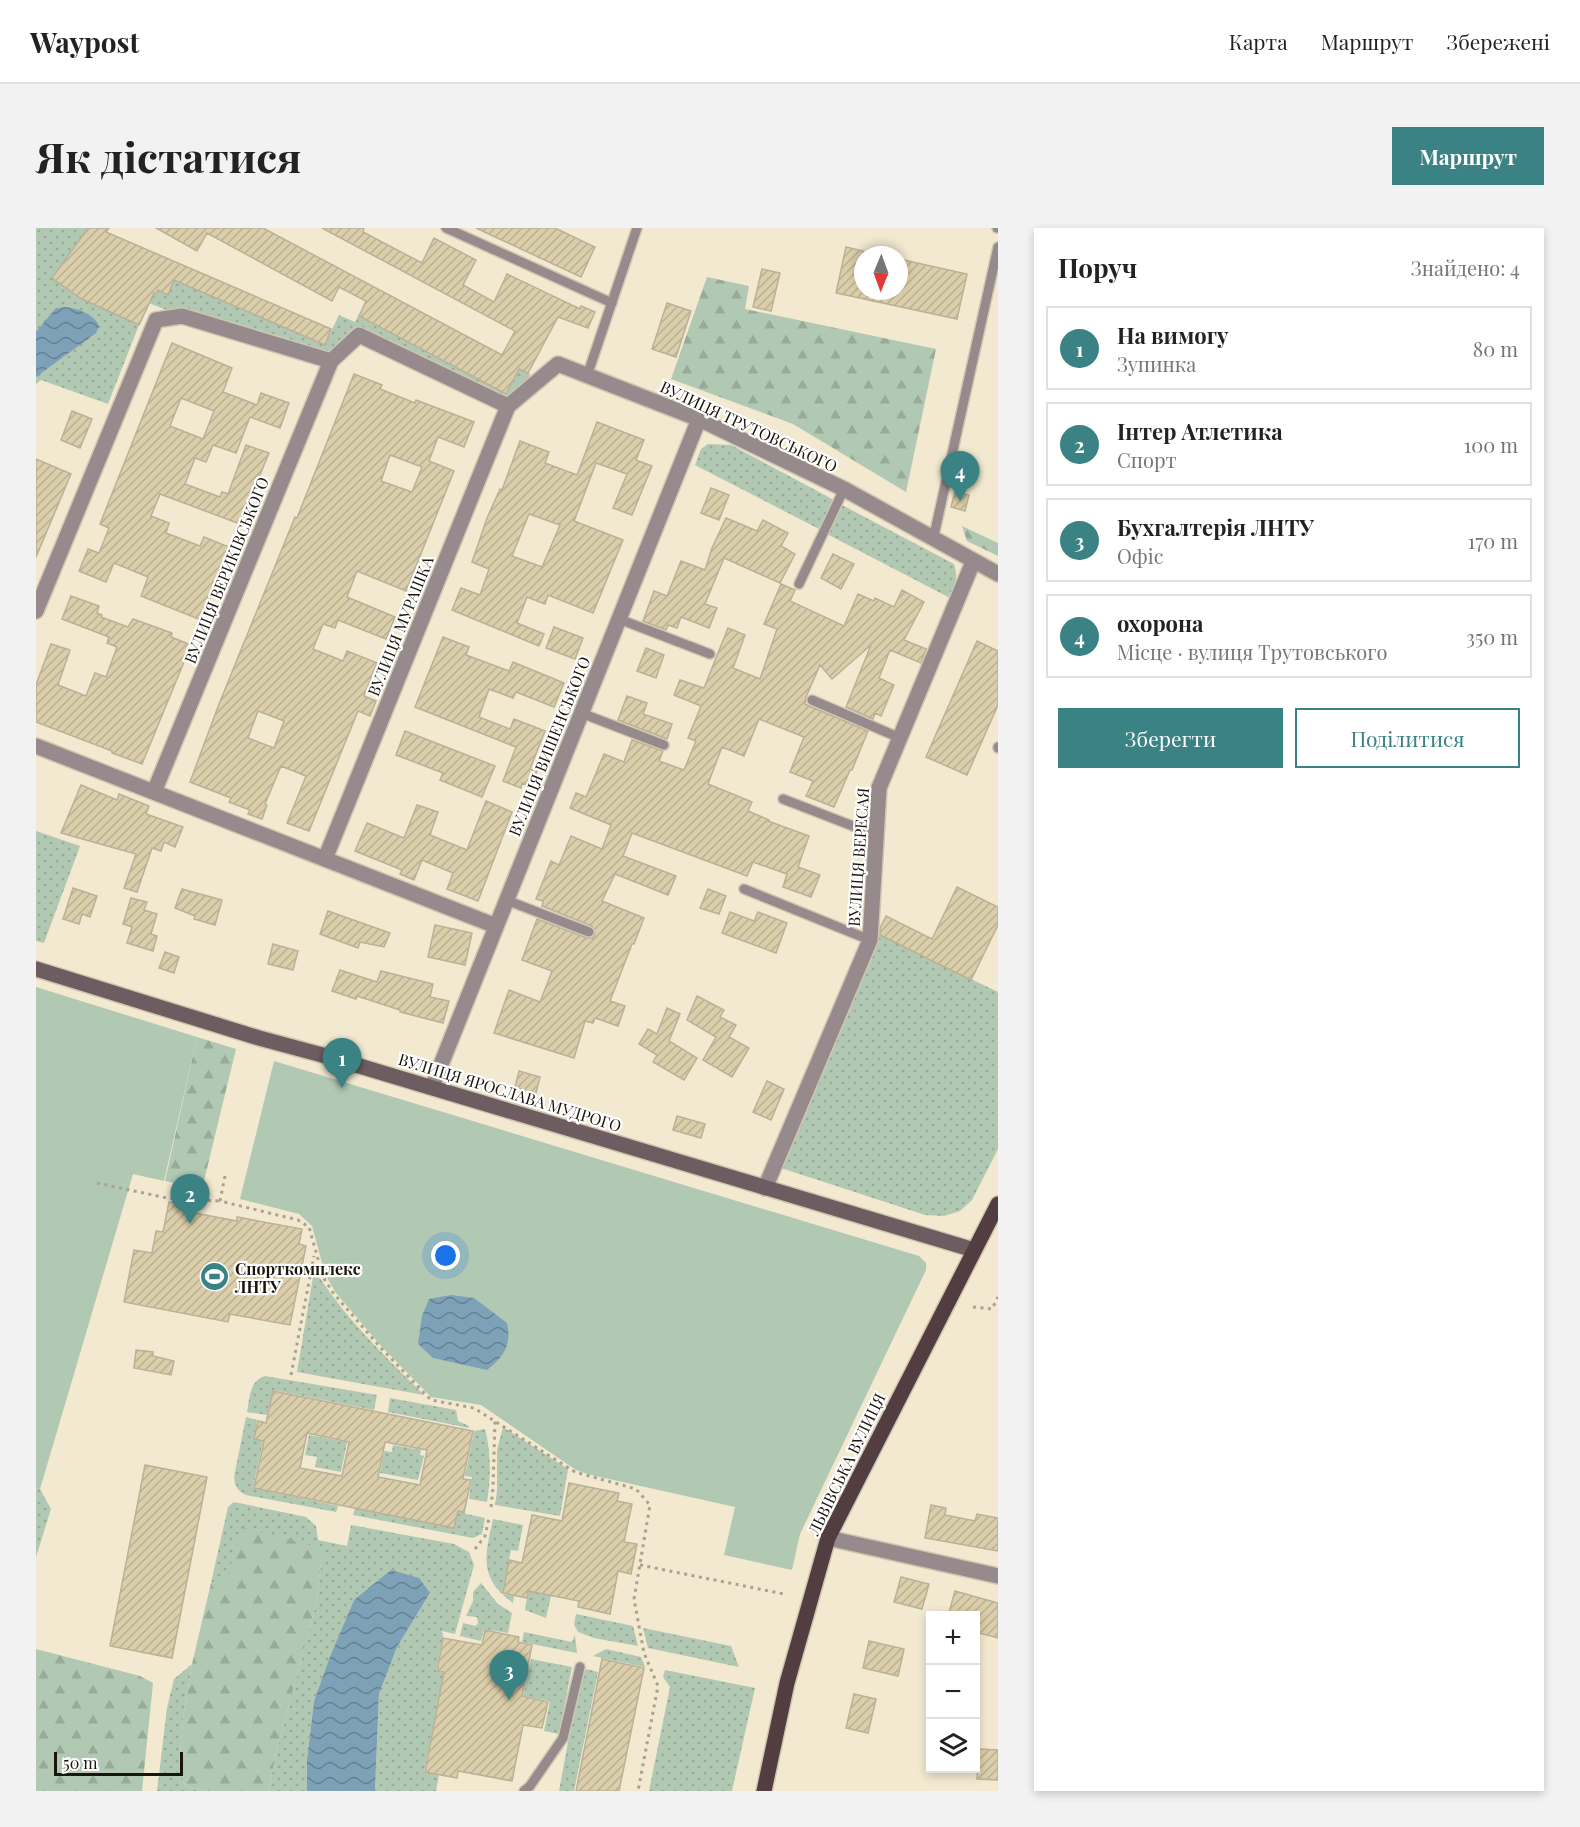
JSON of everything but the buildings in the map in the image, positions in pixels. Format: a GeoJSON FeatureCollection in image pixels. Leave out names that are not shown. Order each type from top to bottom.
{"type":"FeatureCollection","features":[{"type":"Feature","properties":{"kind":"main road","name":"ВУЛИЦЯ ЯРОСЛАВА МУДРОГО"},"geometry":{"type":"LineString","coordinates":[[36,969],[259,1038],[432,1087],[974,1250]]}},
{"type":"Feature","properties":{"kind":"main road","name":"ЛЬВІВСЬКА ВУЛИЦЯ"},"geometry":{"type":"LineString","coordinates":[[764,1791],[788,1683],[828,1538],[997,1207]]}},
{"type":"Feature","properties":{"kind":"street"},"geometry":{"type":"LineString","coordinates":[[36,611],[156,320],[182,316],[331,361],[359,335],[508,406]]}},
{"type":"Feature","properties":{"kind":"street","name":"ВУЛИЦЯ ВЕРИКІВСЬКОГО"},"geometry":{"type":"LineString","coordinates":[[154,792],[331,361]]}},
{"type":"Feature","properties":{"kind":"street","name":"ВУЛИЦЯ ТРУТОВСЬКОГО"},"geometry":{"type":"LineString","coordinates":[[508,406],[558,364],[699,419],[844,489],[998,574]]}},
{"type":"Feature","properties":{"kind":"street","name":"ВУЛИЦЯ МУРАШКА"},"geometry":{"type":"LineString","coordinates":[[325,859],[508,406]]}},
{"type":"Feature","properties":{"kind":"street","name":"ВУЛИЦЯ ВИШЕНСЬКОГО"},"geometry":{"type":"LineString","coordinates":[[432,1087],[699,419]]}},
{"type":"Feature","properties":{"kind":"street","name":"ВУЛИЦЯ ВЕРЕСАЯ"},"geometry":{"type":"LineString","coordinates":[[765,1188],[870,940],[879,788],[973,562]]}},
{"type":"Feature","properties":{"kind":"street"},"geometry":{"type":"LineString","coordinates":[[36,746],[496,926]]}},
{"type":"Feature","properties":{"kind":"street"},"geometry":{"type":"LineString","coordinates":[[828,1538],[998,1576]]}},
{"type":"Feature","properties":{"kind":"lane"},"geometry":{"type":"LineString","coordinates":[[446,228],[612,303]]}},
{"type":"Feature","properties":{"kind":"lane"},"geometry":{"type":"LineString","coordinates":[[587,376],[638,228]]}},
{"type":"Feature","properties":{"kind":"lane"},"geometry":{"type":"LineString","coordinates":[[933,540],[998,247]]}},
{"type":"Feature","properties":{"kind":"lane"},"geometry":{"type":"LineString","coordinates":[[799,584],[844,489]]}},
{"type":"Feature","properties":{"kind":"lane"},"geometry":{"type":"LineString","coordinates":[[619,619],[710,654]]}},
{"type":"Feature","properties":{"kind":"lane"},"geometry":{"type":"LineString","coordinates":[[812,700],[900,738]]}},
{"type":"Feature","properties":{"kind":"lane"},"geometry":{"type":"LineString","coordinates":[[581,713],[664,745]]}},
{"type":"Feature","properties":{"kind":"lane"},"geometry":{"type":"LineString","coordinates":[[783,799],[876,836]]}},
{"type":"Feature","properties":{"kind":"lane"},"geometry":{"type":"LineString","coordinates":[[744,889],[870,940]]}},
{"type":"Feature","properties":{"kind":"lane"},"geometry":{"type":"LineString","coordinates":[[506,900],[589,932]]}},
{"type":"Feature","properties":{"kind":"lane"},"geometry":{"type":"LineString","coordinates":[[524,1791],[530,1786],[563,1738],[580,1667]]}},
{"type":"Feature","properties":{"kind":"path"},"geometry":{"type":"LineString","coordinates":[[220,1201],[225,1176]]}},
{"type":"Feature","properties":{"kind":"path"},"geometry":{"type":"LineString","coordinates":[[98,1183],[167,1198],[220,1201],[298,1221],[309,1227],[323,1277],[334,1294],[380,1347],[431,1400],[474,1408],[575,1472],[636,1489],[650,1505],[633,1599],[644,1653],[658,1686],[638,1791]]}},
{"type":"Feature","properties":{"kind":"path"},"geometry":{"type":"LineString","coordinates":[[291,1375],[315,1254]]}},
{"type":"Feature","properties":{"kind":"path"},"geometry":{"type":"LineString","coordinates":[[973,1307],[992,1309],[998,1297]]}},
{"type":"Feature","properties":{"kind":"path"},"geometry":{"type":"LineString","coordinates":[[491,1507],[495,1420]]}},
{"type":"Feature","properties":{"kind":"path"},"geometry":{"type":"LineString","coordinates":[[475,1549],[485,1536],[489,1518]]}},
{"type":"Feature","properties":{"kind":"path"},"geometry":{"type":"LineString","coordinates":[[640,1565],[784,1594]]}},
{"type":"Feature","properties":{"kind":"green space"},"geometry":{"type":"Polygon","coordinates":[[[36,228],[88,228],[52,278],[85,300],[139,325],[108,404],[41,380],[36,384],[36,228]]]}},
{"type":"Feature","properties":{"kind":"green space"},"geometry":{"type":"Polygon","coordinates":[[[707,277],[749,286],[745,309],[936,349],[906,492],[793,424],[671,379],[707,277]]]}},
{"type":"Feature","properties":{"kind":"green space"},"geometry":{"type":"Polygon","coordinates":[[[174,280],[325,344],[339,315],[355,322],[358,316],[506,394],[519,369],[530,374],[526,384],[507,400],[359,329],[330,355],[171,312],[149,303],[158,290],[168,295],[174,280]]]}},
{"type":"Feature","properties":{"kind":"green space"},"geometry":{"type":"Polygon","coordinates":[[[708,444],[731,445],[834,500],[819,529],[695,465],[701,449],[708,444]]]}},
{"type":"Feature","properties":{"kind":"green space"},"geometry":{"type":"Polygon","coordinates":[[[842,505],[954,564],[956,581],[950,598],[827,534],[842,505]]]}},
{"type":"Feature","properties":{"kind":"green space"},"geometry":{"type":"Polygon","coordinates":[[[962,526],[998,543],[998,556],[967,541],[962,526]]]}},
{"type":"Feature","properties":{"kind":"green space"},"geometry":{"type":"Polygon","coordinates":[[[36,831],[80,846],[44,943],[36,941],[36,831]]]}},
{"type":"Feature","properties":{"kind":"green space"},"geometry":{"type":"Polygon","coordinates":[[[878,934],[998,992],[998,1149],[972,1200],[960,1211],[944,1216],[925,1215],[781,1168],[878,934]]]}},
{"type":"Feature","properties":{"kind":"green space"},"geometry":{"type":"Polygon","coordinates":[[[36,987],[197,1037],[164,1181],[133,1174],[40,1489],[36,1488],[36,987]]]}},
{"type":"Feature","properties":{"kind":"green space"},"geometry":{"type":"Polygon","coordinates":[[[197,1037],[236,1049],[202,1189],[165,1181],[197,1037]]]}},
{"type":"Feature","properties":{"kind":"green space"},"geometry":{"type":"Polygon","coordinates":[[[274,1061],[919,1256],[926,1263],[926,1270],[800,1534],[792,1570],[724,1555],[735,1507],[576,1470],[481,1405],[431,1397],[381,1346],[336,1293],[325,1274],[312,1226],[299,1214],[240,1199],[274,1061]]]}},
{"type":"Feature","properties":{"kind":"green space"},"geometry":{"type":"Polygon","coordinates":[[[313,1277],[320,1278],[355,1324],[424,1395],[297,1372],[313,1277]]]}},
{"type":"Feature","properties":{"kind":"green space"},"geometry":{"type":"Polygon","coordinates":[[[265,1376],[377,1395],[374,1410],[273,1390],[267,1415],[247,1412],[253,1386],[265,1376]]]}},
{"type":"Feature","properties":{"kind":"green space"},"geometry":{"type":"Polygon","coordinates":[[[390,1398],[456,1410],[458,1421],[469,1428],[388,1412],[390,1398]]]}},
{"type":"Feature","properties":{"kind":"green space"},"geometry":{"type":"Polygon","coordinates":[[[246,1417],[257,1420],[254,1439],[263,1441],[253,1488],[338,1506],[336,1512],[246,1495],[239,1490],[234,1477],[246,1417]]]}},
{"type":"Feature","properties":{"kind":"green space"},"geometry":{"type":"Polygon","coordinates":[[[503,1427],[568,1469],[560,1516],[495,1505],[497,1450],[503,1427]]]}},
{"type":"Feature","properties":{"kind":"green space"},"geometry":{"type":"Polygon","coordinates":[[[485,1429],[490,1465],[487,1502],[469,1499],[472,1477],[465,1476],[474,1431],[485,1429]]]}},
{"type":"Feature","properties":{"kind":"green space"},"geometry":{"type":"Polygon","coordinates":[[[309,1435],[347,1442],[341,1472],[315,1467],[317,1457],[305,1455],[309,1435]]]}},
{"type":"Feature","properties":{"kind":"green space"},"geometry":{"type":"Polygon","coordinates":[[[393,1445],[421,1450],[420,1455],[424,1456],[418,1480],[380,1473],[384,1451],[392,1452],[393,1445]]]}},
{"type":"Feature","properties":{"kind":"green space"},"geometry":{"type":"Polygon","coordinates":[[[36,1488],[40,1489],[51,1509],[36,1557],[36,1488]]]}},
{"type":"Feature","properties":{"kind":"green space"},"geometry":{"type":"Polygon","coordinates":[[[234,1502],[306,1517],[316,1526],[318,1540],[347,1546],[351,1525],[454,1544],[469,1552],[474,1565],[455,1634],[442,1631],[436,1671],[444,1673],[424,1772],[439,1775],[436,1791],[375,1791],[379,1694],[397,1647],[430,1593],[354,1600],[314,1701],[307,1759],[307,1791],[269,1791],[275,1757],[316,1604],[322,1555],[211,1583],[228,1507],[234,1502]]]}},
{"type":"Feature","properties":{"kind":"green space"},"geometry":{"type":"Polygon","coordinates":[[[355,1508],[454,1528],[458,1512],[485,1518],[482,1534],[473,1538],[353,1515],[355,1508]]]}},
{"type":"Feature","properties":{"kind":"green space"},"geometry":{"type":"Polygon","coordinates":[[[493,1519],[523,1525],[518,1551],[511,1550],[502,1594],[489,1575],[487,1566],[493,1519]]]}},
{"type":"Feature","properties":{"kind":"green space"},"geometry":{"type":"Polygon","coordinates":[[[241,1527],[318,1547],[322,1556],[316,1604],[275,1757],[269,1791],[206,1791],[185,1786],[179,1763],[184,1713],[192,1664],[211,1583],[228,1576],[241,1527]]]}},
{"type":"Feature","properties":{"kind":"green space"},"geometry":{"type":"Polygon","coordinates":[[[481,1583],[498,1604],[512,1613],[508,1633],[484,1629],[481,1641],[460,1636],[463,1623],[476,1626],[478,1623],[477,1617],[466,1616],[473,1601],[473,1592],[481,1583]]]}},
{"type":"Feature","properties":{"kind":"green space"},"geometry":{"type":"Polygon","coordinates":[[[528,1591],[551,1596],[546,1618],[525,1610],[528,1591]]]}},
{"type":"Feature","properties":{"kind":"green space"},"geometry":{"type":"Polygon","coordinates":[[[502,1594],[514,1596],[513,1603],[502,1594]]]}},
{"type":"Feature","properties":{"kind":"green space"},"geometry":{"type":"Polygon","coordinates":[[[576,1614],[633,1626],[638,1646],[594,1638],[578,1632],[574,1625],[576,1614]]]}},
{"type":"Feature","properties":{"kind":"green space"},"geometry":{"type":"Polygon","coordinates":[[[643,1628],[731,1646],[739,1667],[648,1648],[643,1628]]]}},
{"type":"Feature","properties":{"kind":"green space"},"geometry":{"type":"Polygon","coordinates":[[[524,1632],[572,1642],[575,1635],[577,1653],[522,1642],[524,1632]]]}},
{"type":"Feature","properties":{"kind":"green space"},"geometry":{"type":"Polygon","coordinates":[[[36,1649],[140,1676],[153,1683],[142,1791],[36,1791],[36,1649]]]}},
{"type":"Feature","properties":{"kind":"green space"},"geometry":{"type":"Polygon","coordinates":[[[606,1649],[641,1657],[645,1667],[593,1656],[606,1649]]]}},
{"type":"Feature","properties":{"kind":"green space"},"geometry":{"type":"Polygon","coordinates":[[[531,1659],[572,1667],[559,1734],[544,1731],[550,1701],[523,1696],[531,1659]]]}},
{"type":"Feature","properties":{"kind":"green space"},"geometry":{"type":"Polygon","coordinates":[[[192,1664],[179,1763],[185,1786],[206,1791],[157,1791],[167,1708],[174,1679],[192,1664]]]}},
{"type":"Feature","properties":{"kind":"green space"},"geometry":{"type":"Polygon","coordinates":[[[586,1669],[598,1672],[574,1791],[559,1791],[578,1688],[586,1669]]]}},
{"type":"Feature","properties":{"kind":"green space"},"geometry":{"type":"Polygon","coordinates":[[[665,1670],[755,1688],[732,1791],[649,1791],[670,1687],[663,1677],[665,1670]]]}},
{"type":"Feature","properties":{"kind":"water"},"geometry":{"type":"Polygon","coordinates":[[[64,307],[84,312],[99,326],[96,333],[36,377],[36,332],[55,309],[64,307]]]}},
{"type":"Feature","properties":{"kind":"water"},"geometry":{"type":"Polygon","coordinates":[[[451,1295],[474,1298],[507,1323],[508,1337],[505,1350],[487,1370],[433,1358],[418,1344],[422,1316],[429,1299],[451,1295]]]}},
{"type":"Feature","properties":{"kind":"water"},"geometry":{"type":"Polygon","coordinates":[[[391,1570],[419,1578],[430,1593],[397,1647],[379,1694],[375,1791],[307,1791],[307,1759],[314,1701],[330,1657],[354,1600],[391,1570]]]}},
{"type":"Feature","properties":{"kind":"place","name":"охорона"},"geometry":{"type":"Point","coordinates":[960,501]}},
{"type":"Feature","properties":{"kind":"place","name":"На вимогу"},"geometry":{"type":"Point","coordinates":[342,1088]}},
{"type":"Feature","properties":{"kind":"place","name":"Інтер Атлетика"},"geometry":{"type":"Point","coordinates":[190,1224]}},
{"type":"Feature","properties":{"kind":"place","name":"Спорткомплекс ЛНТУ"},"geometry":{"type":"Point","coordinates":[214,1277]}},
{"type":"Feature","properties":{"kind":"place","name":"Бухгалтерія ЛНТУ"},"geometry":{"type":"Point","coordinates":[509,1700]}}]}
